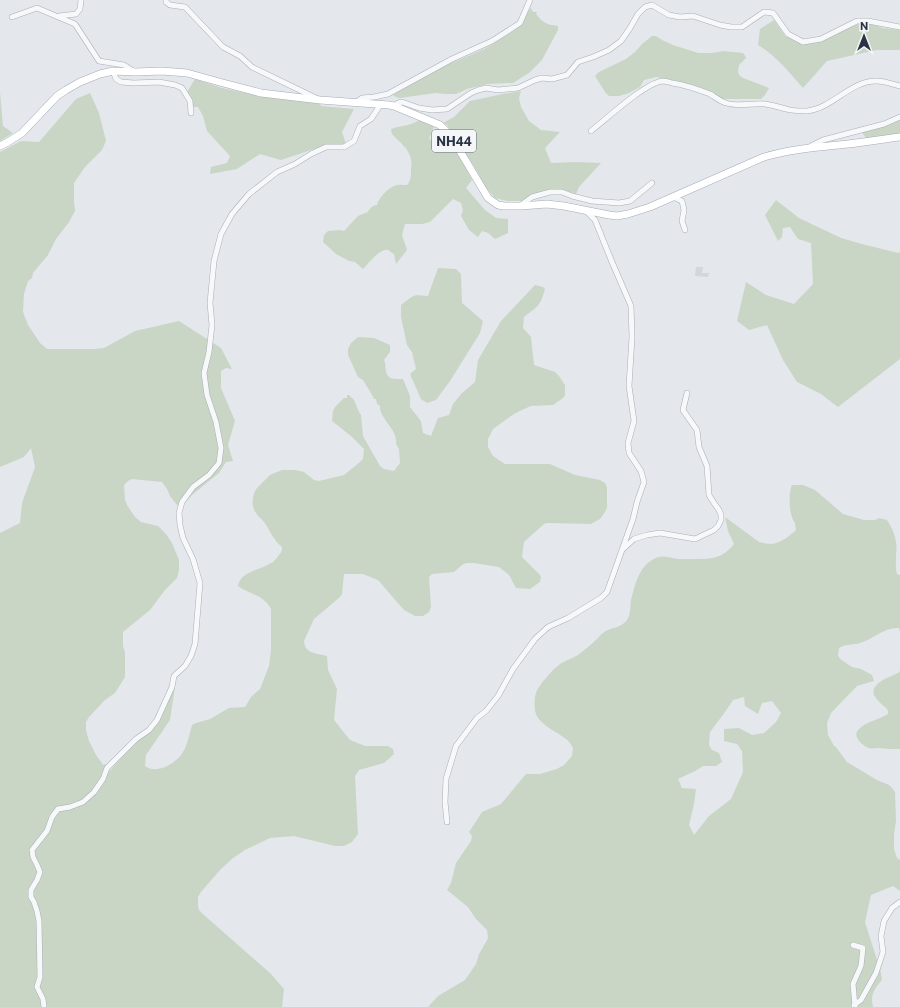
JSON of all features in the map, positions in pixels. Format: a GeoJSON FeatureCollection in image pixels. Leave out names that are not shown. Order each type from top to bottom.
{"type":"FeatureCollection","features":[{"type":"Feature","properties":{"kind":"main road","name":"NH44"},"geometry":{"type":"LineString","coordinates":[[0,146],[22,132],[56,96],[80,82],[100,74],[112,71],[162,71],[187,73],[261,93],[320,100],[394,106],[440,125],[451,136],[488,198],[498,205],[520,206],[546,204],[617,216],[650,207],[764,157],[808,148],[900,137]]}},
{"type":"Feature","properties":{"kind":"street"},"geometry":{"type":"LineString","coordinates":[[58,16],[76,14],[80,9],[81,0]]}},
{"type":"Feature","properties":{"kind":"street"},"geometry":{"type":"LineString","coordinates":[[166,0],[166,2],[170,5],[185,7],[223,47],[240,56],[252,67],[320,100]]}},
{"type":"Feature","properties":{"kind":"street"},"geometry":{"type":"LineString","coordinates":[[355,103],[362,98],[388,94],[452,59],[492,41],[520,23],[530,0]]}},
{"type":"Feature","properties":{"kind":"street"},"geometry":{"type":"LineString","coordinates":[[394,106],[402,102],[419,108],[432,110],[447,109],[478,90],[486,88],[498,90],[518,88],[542,78],[552,79],[567,75],[578,62],[609,50],[621,40],[638,14],[646,7],[652,5],[669,15],[680,17],[693,16],[731,27],[742,27],[764,12],[773,13],[788,34],[803,42],[820,39],[857,21],[868,21],[900,27]]}},
{"type":"Feature","properties":{"kind":"street"},"geometry":{"type":"LineString","coordinates":[[12,17],[37,8],[58,16],[75,24],[99,61],[124,65],[135,72]]}},
{"type":"Feature","properties":{"kind":"street"},"geometry":{"type":"LineString","coordinates":[[112,71],[116,79],[121,82],[159,82],[182,88],[190,100],[190,113]]}},
{"type":"Feature","properties":{"kind":"street"},"geometry":{"type":"LineString","coordinates":[[591,131],[642,90],[663,81],[684,85],[710,94],[727,103],[745,105],[774,105],[787,110],[799,111],[819,108],[849,90],[869,82],[877,81],[900,86]]}},
{"type":"Feature","properties":{"kind":"street"},"geometry":{"type":"LineString","coordinates":[[44,1007],[43,999],[37,987],[40,977],[38,921],[37,911],[31,897],[31,890],[40,872],[33,857],[32,850],[47,831],[52,817],[58,810],[83,802],[94,792],[103,779],[107,768],[136,739],[149,730],[157,720],[172,687],[174,676],[185,666],[191,656],[195,644],[200,583],[193,559],[183,538],[180,525],[180,513],[182,502],[193,487],[209,476],[218,463],[221,448],[216,422],[207,395],[204,373],[209,352],[212,325],[210,303],[214,261],[221,234],[232,214],[249,194],[277,172],[295,164],[311,154],[326,147],[344,147],[354,141],[360,126],[371,119],[381,104]]}},
{"type":"Feature","properties":{"kind":"street"},"geometry":{"type":"LineString","coordinates":[[808,148],[823,140],[884,124],[900,117]]}},
{"type":"Feature","properties":{"kind":"street"},"geometry":{"type":"LineString","coordinates":[[520,206],[532,197],[550,192],[562,192],[592,201],[619,203],[630,202],[652,183]]}},
{"type":"Feature","properties":{"kind":"street"},"geometry":{"type":"LineString","coordinates":[[673,197],[682,201],[684,210],[682,221],[685,230]]}},
{"type":"Feature","properties":{"kind":"street"},"geometry":{"type":"LineString","coordinates":[[447,822],[445,802],[446,780],[456,746],[477,718],[498,696],[513,669],[535,639],[548,627],[568,618],[601,598],[607,592],[644,482],[641,471],[629,454],[628,443],[634,421],[629,386],[632,337],[631,306],[595,220],[584,210]]}},
{"type":"Feature","properties":{"kind":"street"},"geometry":{"type":"LineString","coordinates":[[622,550],[634,539],[660,533],[695,539],[714,530],[721,520],[719,510],[709,495],[707,466],[699,447],[697,430],[684,410],[687,393]]}},
{"type":"Feature","properties":{"kind":"street"},"geometry":{"type":"LineString","coordinates":[[855,1006],[861,1000],[876,973],[883,952],[881,936],[884,921],[892,908],[900,902]]}},
{"type":"Feature","properties":{"kind":"street"},"geometry":{"type":"LineString","coordinates":[[854,945],[863,948],[861,966],[853,984],[855,1006]]}},
{"type":"Feature","properties":{"kind":"shaded area"},"geometry":{"type":"Polygon","coordinates":[[[696,267],[703,267],[702,273],[709,273],[708,277],[695,276],[696,267]]]}},
{"type":"Feature","properties":{"kind":"green space"},"geometry":{"type":"Polygon","coordinates":[[[531,8],[533,12],[537,12],[536,14],[544,22],[558,26],[558,30],[542,60],[529,73],[513,83],[488,84],[467,89],[456,94],[435,93],[400,98],[393,95],[430,72],[493,44],[519,27],[531,8]]]}},
{"type":"Feature","properties":{"kind":"green space"},"geometry":{"type":"Polygon","coordinates":[[[774,20],[785,36],[798,41],[813,41],[859,24],[872,24],[883,28],[900,30],[900,50],[877,50],[827,61],[803,88],[776,59],[758,45],[760,29],[774,20]]]}},
{"type":"Feature","properties":{"kind":"green space"},"geometry":{"type":"Polygon","coordinates":[[[652,36],[656,36],[673,45],[698,53],[723,51],[743,53],[746,58],[739,65],[739,75],[769,88],[761,99],[724,99],[674,80],[667,80],[657,77],[644,80],[640,87],[629,93],[619,96],[609,96],[595,76],[599,72],[626,59],[652,36]]]}},
{"type":"Feature","properties":{"kind":"green space"},"geometry":{"type":"Polygon","coordinates":[[[195,79],[222,88],[264,97],[320,103],[321,106],[354,109],[342,132],[346,144],[326,145],[281,160],[260,154],[237,169],[210,174],[211,167],[227,163],[230,156],[207,131],[203,116],[198,107],[193,107],[187,92],[195,79]]]}},
{"type":"Feature","properties":{"kind":"green space"},"geometry":{"type":"Polygon","coordinates":[[[521,91],[519,98],[521,107],[529,121],[541,130],[560,132],[545,148],[551,163],[601,163],[579,187],[576,194],[564,190],[551,189],[521,201],[507,201],[495,198],[486,188],[474,166],[447,125],[443,123],[454,117],[470,101],[521,91]]]}},
{"type":"Feature","properties":{"kind":"green space"},"geometry":{"type":"Polygon","coordinates":[[[0,92],[3,126],[13,133],[0,141],[0,92]]]}},
{"type":"Feature","properties":{"kind":"green space"},"geometry":{"type":"Polygon","coordinates":[[[90,93],[99,113],[106,141],[102,150],[85,167],[74,183],[75,211],[69,222],[56,239],[48,255],[33,273],[32,278],[28,281],[24,294],[23,312],[28,325],[40,343],[47,349],[94,349],[104,348],[135,331],[179,321],[221,348],[232,369],[226,368],[221,371],[221,388],[235,421],[228,445],[233,461],[226,462],[219,473],[192,495],[183,505],[177,505],[162,482],[132,479],[124,485],[125,500],[135,517],[141,522],[158,526],[172,543],[179,560],[179,570],[177,578],[165,590],[150,610],[123,632],[125,677],[115,693],[105,700],[86,722],[86,730],[89,741],[103,765],[106,764],[106,775],[140,738],[165,707],[176,680],[170,720],[146,755],[145,766],[150,768],[161,768],[172,764],[180,756],[186,746],[192,725],[210,719],[229,708],[245,707],[251,697],[260,689],[269,666],[271,650],[271,609],[264,600],[238,586],[243,577],[247,574],[274,561],[281,552],[282,547],[276,541],[255,511],[253,498],[257,488],[270,475],[282,470],[296,470],[304,472],[314,480],[319,481],[344,475],[363,459],[364,449],[351,436],[332,421],[335,407],[344,398],[347,398],[347,395],[354,400],[361,415],[363,436],[380,466],[384,469],[394,471],[400,463],[399,449],[396,444],[395,435],[383,416],[376,399],[374,399],[363,380],[358,377],[348,355],[348,349],[351,343],[358,337],[374,338],[390,345],[390,352],[384,360],[387,374],[392,378],[403,379],[410,396],[410,407],[421,421],[423,433],[431,436],[438,418],[449,415],[453,404],[462,393],[475,382],[478,360],[501,321],[535,285],[543,287],[545,289],[542,299],[535,308],[524,317],[523,328],[531,337],[534,365],[555,372],[565,385],[565,395],[553,405],[531,406],[514,414],[493,429],[488,439],[488,447],[493,456],[505,464],[550,464],[575,475],[600,480],[605,483],[607,487],[607,508],[600,519],[591,524],[547,523],[524,542],[522,557],[541,576],[540,582],[530,589],[516,588],[509,575],[499,567],[466,563],[454,572],[432,574],[429,577],[431,607],[429,612],[423,616],[415,616],[404,610],[378,580],[363,574],[344,574],[342,594],[340,597],[314,619],[304,641],[306,648],[309,651],[327,656],[328,670],[337,689],[334,720],[350,740],[365,746],[388,746],[393,749],[394,754],[384,763],[359,770],[355,776],[358,834],[352,842],[344,846],[335,846],[294,836],[270,838],[245,850],[233,858],[221,869],[198,897],[199,910],[270,973],[284,989],[282,1007],[0,1007],[0,533],[20,523],[22,503],[35,467],[31,448],[24,457],[0,467],[0,152],[21,141],[39,142],[76,99],[90,93]]]}},
{"type":"Feature","properties":{"kind":"green space"},"geometry":{"type":"Polygon","coordinates":[[[900,119],[900,135],[868,141],[861,131],[900,119]]]}},
{"type":"Feature","properties":{"kind":"green space"},"geometry":{"type":"Polygon","coordinates":[[[419,120],[434,127],[429,138],[433,143],[452,142],[472,180],[466,188],[485,210],[496,218],[508,219],[508,233],[495,239],[488,233],[482,231],[478,237],[469,230],[461,216],[463,210],[461,203],[453,199],[430,222],[422,224],[405,224],[402,235],[407,250],[396,264],[394,254],[389,250],[385,250],[381,251],[363,269],[355,262],[349,261],[336,254],[323,242],[324,235],[328,231],[344,231],[358,216],[368,212],[371,207],[377,205],[386,191],[396,185],[407,185],[411,174],[409,152],[392,134],[391,129],[412,124],[419,120]]]}},
{"type":"Feature","properties":{"kind":"green space"},"geometry":{"type":"Polygon","coordinates":[[[776,200],[799,218],[841,238],[898,253],[900,252],[900,359],[838,407],[821,394],[797,382],[783,360],[767,325],[749,330],[737,321],[746,282],[766,295],[794,304],[813,284],[811,243],[798,239],[790,227],[783,228],[782,237],[778,241],[765,215],[776,200]]]}},
{"type":"Feature","properties":{"kind":"green space"},"geometry":{"type":"Polygon","coordinates":[[[438,268],[456,269],[461,274],[462,303],[483,321],[480,333],[450,381],[436,400],[427,403],[421,399],[410,374],[416,369],[412,352],[407,345],[401,317],[401,305],[413,296],[428,296],[438,268]]]}},
{"type":"Feature","properties":{"kind":"green space"},"geometry":{"type":"Polygon","coordinates":[[[792,485],[803,485],[815,490],[843,514],[864,520],[875,520],[879,518],[887,520],[892,528],[896,541],[896,569],[897,574],[900,575],[900,632],[899,628],[889,629],[865,641],[839,648],[838,655],[840,659],[852,667],[861,669],[872,675],[874,681],[857,686],[831,713],[827,723],[828,735],[834,746],[847,762],[877,780],[889,785],[895,792],[896,821],[894,849],[897,858],[900,860],[900,891],[893,886],[871,895],[865,922],[877,960],[879,961],[882,980],[873,992],[873,1007],[428,1007],[438,996],[465,980],[476,964],[479,954],[488,938],[487,930],[476,919],[468,907],[447,890],[451,883],[456,863],[471,841],[472,836],[469,832],[482,812],[501,804],[526,774],[540,774],[557,769],[564,765],[572,756],[573,748],[568,741],[542,723],[536,714],[535,698],[540,686],[559,665],[578,655],[606,631],[621,625],[627,620],[630,613],[631,600],[638,576],[649,562],[663,557],[678,559],[707,559],[721,555],[730,549],[734,544],[728,531],[725,517],[759,542],[774,544],[789,536],[796,530],[790,510],[792,485]],[[744,697],[733,700],[710,732],[709,745],[712,750],[719,753],[722,762],[716,766],[703,766],[678,779],[682,788],[696,789],[689,825],[694,835],[709,816],[731,799],[743,772],[742,751],[737,744],[724,741],[724,729],[739,728],[752,735],[764,733],[776,722],[781,713],[772,701],[762,703],[758,714],[745,706],[744,697]]]}},
{"type":"Feature","properties":{"kind":"green space"},"geometry":{"type":"Polygon","coordinates":[[[900,671],[900,749],[869,748],[857,738],[856,735],[858,730],[861,727],[888,714],[887,709],[874,695],[875,687],[882,681],[900,671]]]}}]}
